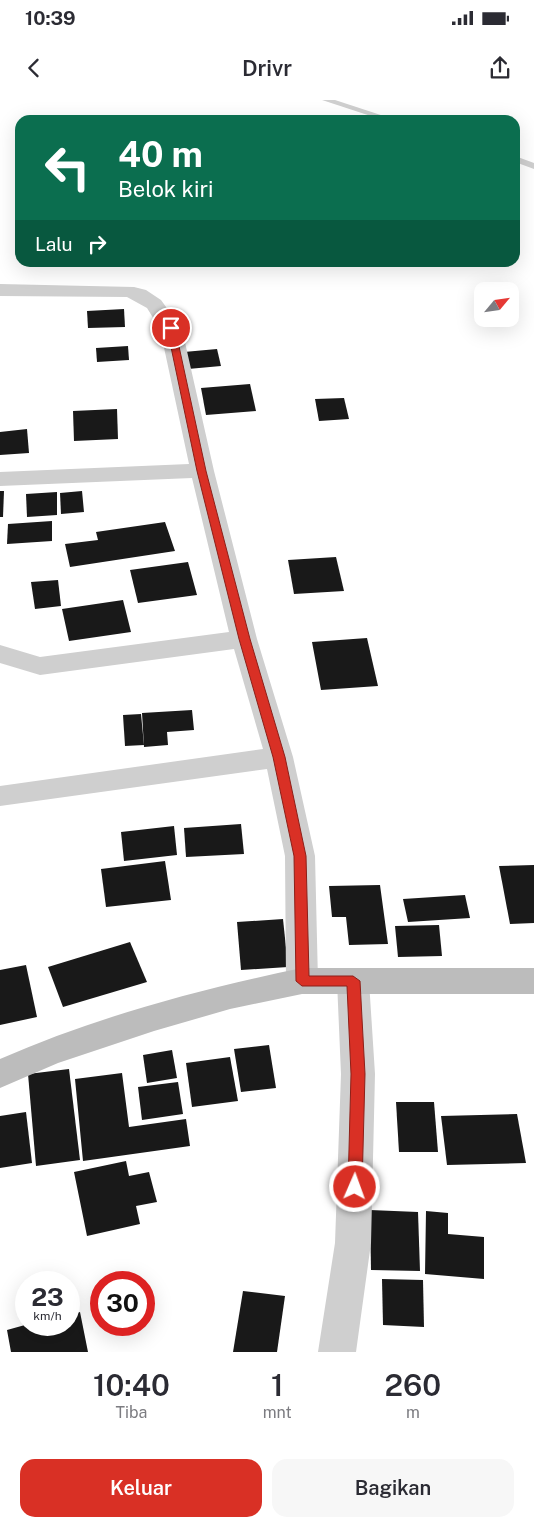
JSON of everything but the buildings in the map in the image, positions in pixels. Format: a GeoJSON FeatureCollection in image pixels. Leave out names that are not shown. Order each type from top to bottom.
{"type":"FeatureCollection","features":[{"type":"Feature","properties":{"kind":"street"},"geometry":{"type":"LineString","coordinates":[[0,290],[112,289],[138,294],[154,304],[171,328],[202,471],[244,639],[279,757],[300,856],[302,981]]}},
{"type":"Feature","properties":{"kind":"street"},"geometry":{"type":"LineString","coordinates":[[0,479],[202,471]]}},
{"type":"Feature","properties":{"kind":"street"},"geometry":{"type":"LineString","coordinates":[[0,654],[40,666],[244,639]]}},
{"type":"Feature","properties":{"kind":"street"},"geometry":{"type":"LineString","coordinates":[[0,796],[279,757]]}},
{"type":"Feature","properties":{"kind":"street"},"geometry":{"type":"LineString","coordinates":[[0,1074],[47,1053],[154,1018],[230,996],[302,981],[534,981]]}},
{"type":"Feature","properties":{"kind":"street"},"geometry":{"type":"LineString","coordinates":[[337,1352],[353,1243],[358,1074],[353,981]]}},
{"type":"Feature","properties":{"kind":"lane"},"geometry":{"type":"LineString","coordinates":[[326,100],[376,115]]}},
{"type":"Feature","properties":{"kind":"lane"},"geometry":{"type":"LineString","coordinates":[[520,161],[534,166]]}},
{"type":"Feature","properties":{"kind":"route"},"geometry":{"type":"LineString","coordinates":[[171,328],[202,471],[244,639],[279,757],[300,856],[302,981],[353,981],[358,1074],[355,1187]]}}]}
